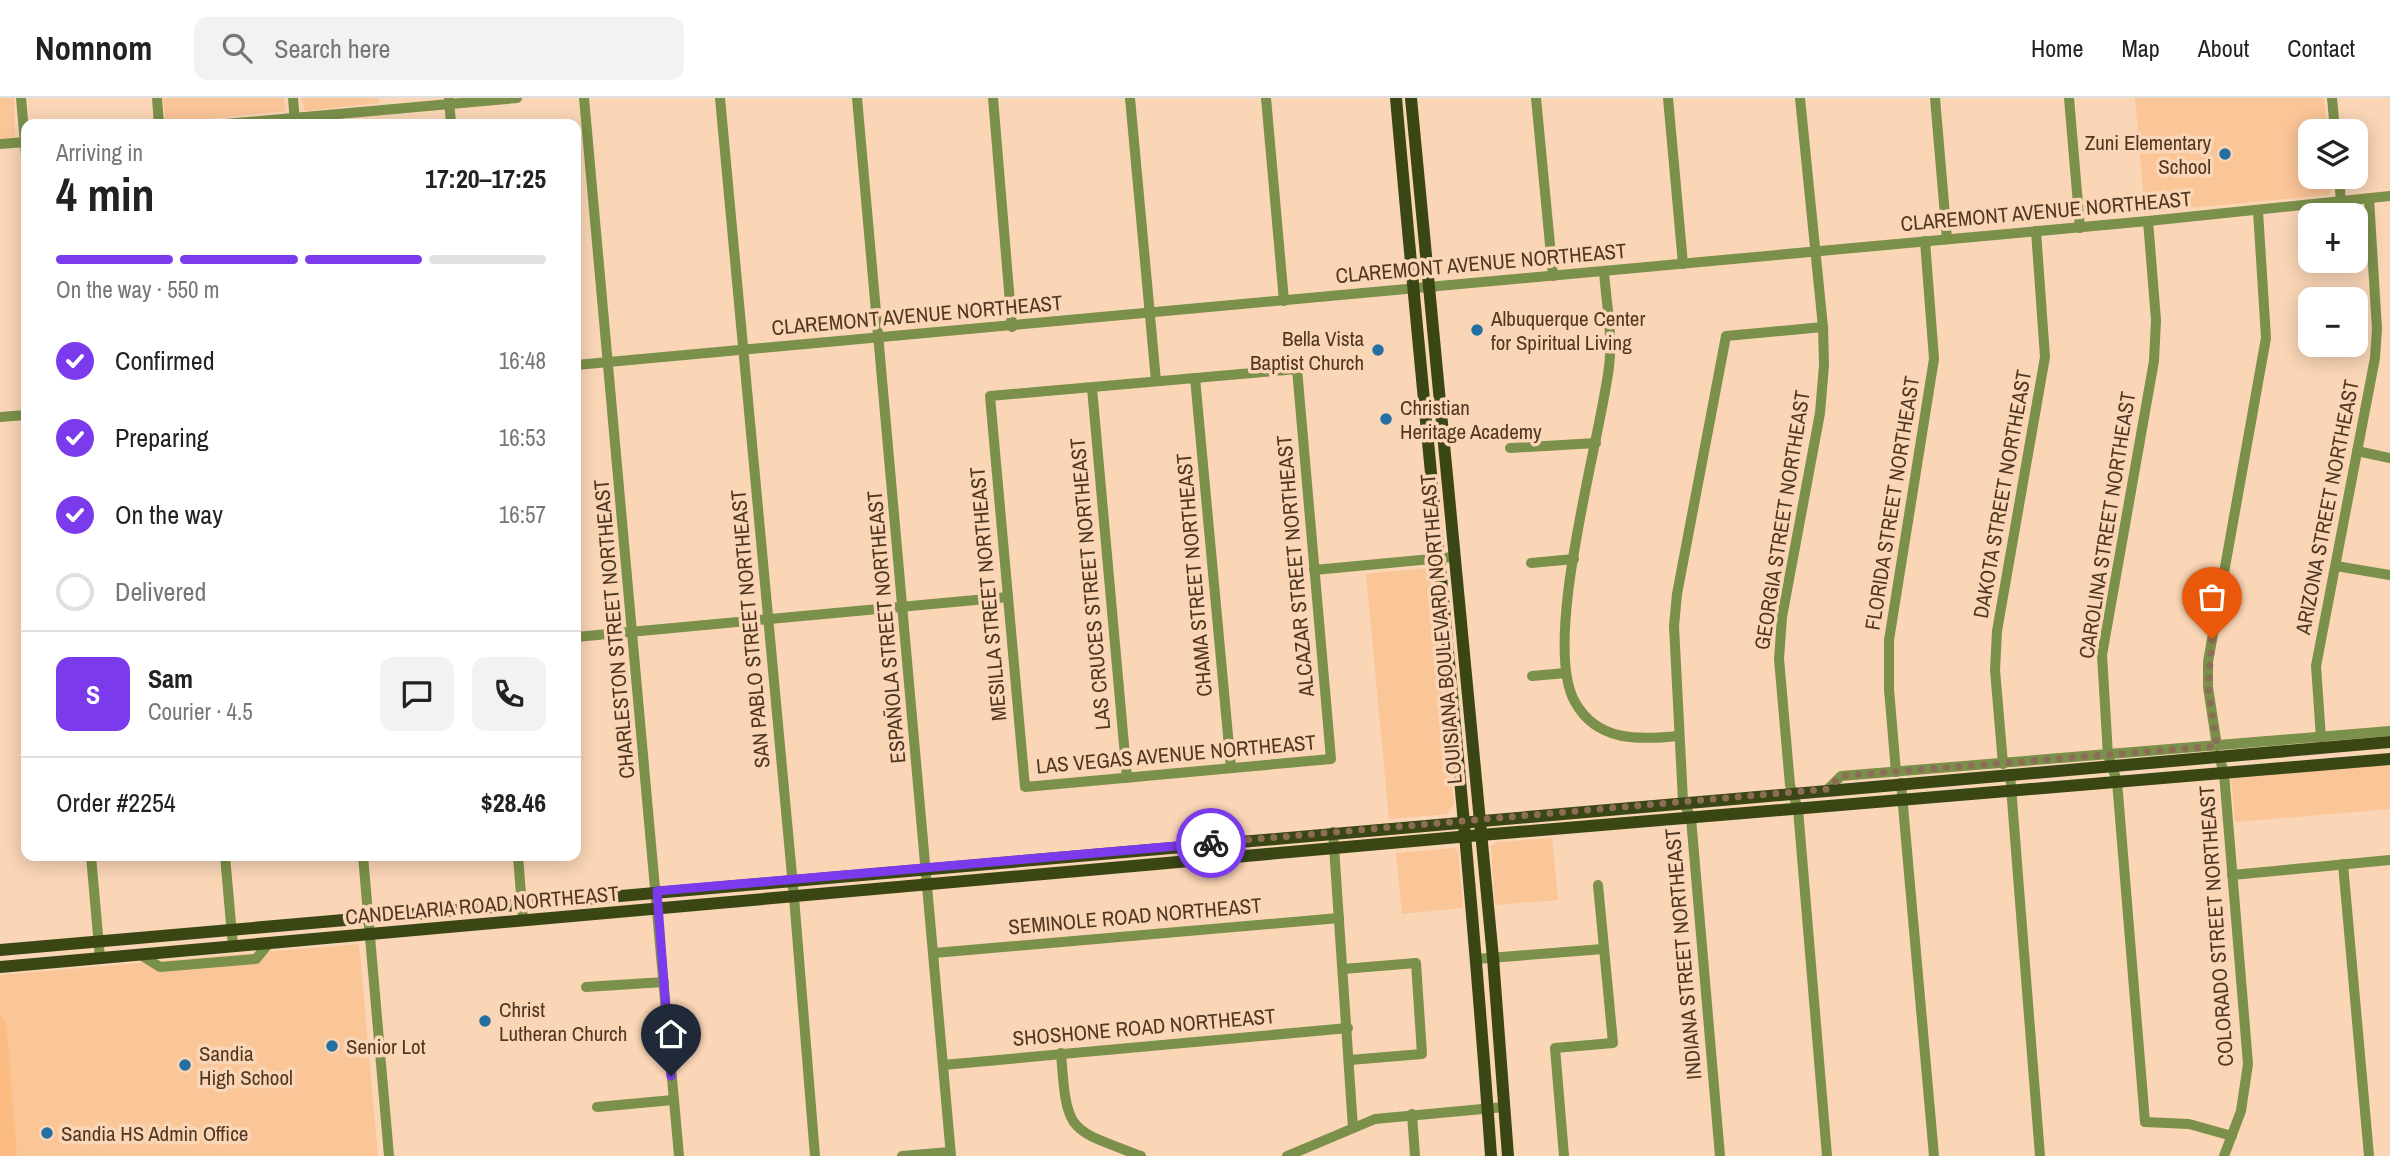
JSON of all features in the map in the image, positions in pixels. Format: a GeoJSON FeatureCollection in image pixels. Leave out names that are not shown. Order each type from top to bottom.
{"type":"FeatureCollection","features":[{"type":"Feature","properties":{"kind":"main road","name":"LOUISIANA BOULEVARD NORTHEAST"},"geometry":{"type":"LineString","coordinates":[[1396,98],[1438,558],[1467,837],[1492,1156]]}},
{"type":"Feature","properties":{"kind":"main road","name":"LOUISIANA BOULEVARD NORTHEAST"},"geometry":{"type":"LineString","coordinates":[[1411,98],[1493,958],[1508,1156]]}},
{"type":"Feature","properties":{"kind":"main road","name":"CANDELARIA ROAD NORTHEAST"},"geometry":{"type":"LineString","coordinates":[[0,950],[1828,789],[1899,778],[2218,751],[2390,742]]}},
{"type":"Feature","properties":{"kind":"main road","name":"CANDELARIA ROAD NORTHEAST"},"geometry":{"type":"LineString","coordinates":[[0,967],[1481,835],[2390,759]]}},
{"type":"Feature","properties":{"kind":"street"},"geometry":{"type":"LineString","coordinates":[[21,98],[23,119]]}},
{"type":"Feature","properties":{"kind":"street"},"geometry":{"type":"LineString","coordinates":[[157,98],[159,119]]}},
{"type":"Feature","properties":{"kind":"street"},"geometry":{"type":"LineString","coordinates":[[293,98],[295,119]]}},
{"type":"Feature","properties":{"kind":"street"},"geometry":{"type":"LineString","coordinates":[[310,119],[449,101],[517,98]]}},
{"type":"Feature","properties":{"kind":"street","name":"CHARLESTON STREET NORTHEAST"},"geometry":{"type":"LineString","coordinates":[[584,98],[679,1156]]}},
{"type":"Feature","properties":{"kind":"street","name":"SAN PABLO STREET NORTHEAST"},"geometry":{"type":"LineString","coordinates":[[720,98],[794,897],[815,1156]]}},
{"type":"Feature","properties":{"kind":"street","name":"ESPAÑOLA STREET NORTHEAST"},"geometry":{"type":"LineString","coordinates":[[858,98],[929,884],[950,1154]]}},
{"type":"Feature","properties":{"kind":"street"},"geometry":{"type":"LineString","coordinates":[[993,98],[1013,327]]}},
{"type":"Feature","properties":{"kind":"street"},"geometry":{"type":"LineString","coordinates":[[1130,98],[1156,381]]}},
{"type":"Feature","properties":{"kind":"street"},"geometry":{"type":"LineString","coordinates":[[1266,98],[1284,301]]}},
{"type":"Feature","properties":{"kind":"street"},"geometry":{"type":"LineString","coordinates":[[1536,98],[1553,276]]}},
{"type":"Feature","properties":{"kind":"street"},"geometry":{"type":"LineString","coordinates":[[1668,98],[1683,264]]}},
{"type":"Feature","properties":{"kind":"street","name":"GEORGIA STREET NORTHEAST"},"geometry":{"type":"LineString","coordinates":[[1800,98],[1823,327],[1820,413],[1782,617],[1779,659],[1791,792],[1798,809],[1826,1156]]}},
{"type":"Feature","properties":{"kind":"street"},"geometry":{"type":"LineString","coordinates":[[1935,98],[1947,239]]}},
{"type":"Feature","properties":{"kind":"street"},"geometry":{"type":"LineString","coordinates":[[2069,98],[2080,228]]}},
{"type":"Feature","properties":{"kind":"street"},"geometry":{"type":"LineString","coordinates":[[2332,98],[2334,119]]}},
{"type":"Feature","properties":{"kind":"street"},"geometry":{"type":"LineString","coordinates":[[449,101],[451,119]]}},
{"type":"Feature","properties":{"kind":"street"},"geometry":{"type":"LineString","coordinates":[[0,144],[21,142]]}},
{"type":"Feature","properties":{"kind":"street"},"geometry":{"type":"LineString","coordinates":[[2340,189],[2341,202]]}},
{"type":"Feature","properties":{"kind":"street","name":"CLAREMONT AVENUE NORTHEAST"},"geometry":{"type":"LineString","coordinates":[[581,365],[2080,228],[2390,196]]}},
{"type":"Feature","properties":{"kind":"street","name":"ARIZONA STREET NORTHEAST"},"geometry":{"type":"LineString","coordinates":[[2321,738],[2316,666],[2375,358],[2377,330],[2369,199]]}},
{"type":"Feature","properties":{"kind":"street","name":"COLORADO STREET NORTHEAST"},"geometry":{"type":"LineString","coordinates":[[2224,1156],[2247,1087],[2248,1064],[2224,773],[2208,687],[2208,662],[2266,338],[2258,211]]}},
{"type":"Feature","properties":{"kind":"street","name":"CAROLINA STREET NORTHEAST"},"geometry":{"type":"LineString","coordinates":[[2148,221],[2155,338],[2151,382],[2103,644],[2109,760],[2117,781],[2145,1122],[2189,1124],[2232,1136]]}},
{"type":"Feature","properties":{"kind":"street","name":"DAKOTA STREET NORTHEAST"},"geometry":{"type":"LineString","coordinates":[[2036,231],[2045,357],[1997,631],[1995,670],[2006,769],[2012,790],[2040,1156]]}},
{"type":"Feature","properties":{"kind":"street","name":"FLORIDA STREET NORTHEAST"},"geometry":{"type":"LineString","coordinates":[[1925,241],[1934,359],[1889,640],[1889,689],[1904,800],[1934,1156]]}},
{"type":"Feature","properties":{"kind":"street"},"geometry":{"type":"LineString","coordinates":[[1604,271],[1609,363],[1564,619],[1566,673],[1575,703],[1584,715],[1605,731],[1633,739],[1679,736]]}},
{"type":"Feature","properties":{"kind":"street","name":"INDIANA STREET NORTHEAST"},"geometry":{"type":"LineString","coordinates":[[1720,1156],[1691,818],[1683,801],[1673,656],[1677,594],[1726,336],[1823,327]]}},
{"type":"Feature","properties":{"kind":"street","name":"ALCAZAR STREET NORTHEAST"},"geometry":{"type":"LineString","coordinates":[[1195,378],[1297,369],[1331,759]]}},
{"type":"Feature","properties":{"kind":"street"},"geometry":{"type":"LineString","coordinates":[[1092,387],[1195,378]]}},
{"type":"Feature","properties":{"kind":"street","name":"CHAMA STREET NORTHEAST"},"geometry":{"type":"LineString","coordinates":[[1195,378],[1231,768]]}},
{"type":"Feature","properties":{"kind":"street","name":"MESILLA STREET NORTHEAST"},"geometry":{"type":"LineString","coordinates":[[1025,787],[990,396],[1092,387]]}},
{"type":"Feature","properties":{"kind":"street","name":"LAS CRUCES STREET NORTHEAST"},"geometry":{"type":"LineString","coordinates":[[1092,387],[1127,778]]}},
{"type":"Feature","properties":{"kind":"street"},"geometry":{"type":"LineString","coordinates":[[0,417],[21,415]]}},
{"type":"Feature","properties":{"kind":"street"},"geometry":{"type":"LineString","coordinates":[[1510,448],[1596,443]]}},
{"type":"Feature","properties":{"kind":"street"},"geometry":{"type":"LineString","coordinates":[[2357,451],[2390,458]]}},
{"type":"Feature","properties":{"kind":"street"},"geometry":{"type":"LineString","coordinates":[[1314,570],[1454,557]]}},
{"type":"Feature","properties":{"kind":"street"},"geometry":{"type":"LineString","coordinates":[[1531,563],[1574,559]]}},
{"type":"Feature","properties":{"kind":"street"},"geometry":{"type":"LineString","coordinates":[[2336,566],[2390,575]]}},
{"type":"Feature","properties":{"kind":"street"},"geometry":{"type":"LineString","coordinates":[[581,637],[1009,597]]}},
{"type":"Feature","properties":{"kind":"street"},"geometry":{"type":"LineString","coordinates":[[1532,676],[1566,673]]}},
{"type":"Feature","properties":{"kind":"street"},"geometry":{"type":"LineString","coordinates":[[2218,751],[2390,732]]}},
{"type":"Feature","properties":{"kind":"street","name":"LAS VEGAS AVENUE NORTHEAST"},"geometry":{"type":"LineString","coordinates":[[1025,787],[1331,759]]}},
{"type":"Feature","properties":{"kind":"street"},"geometry":{"type":"LineString","coordinates":[[1333,832],[1353,1128]]}},
{"type":"Feature","properties":{"kind":"street"},"geometry":{"type":"LineString","coordinates":[[2232,875],[2390,860]]}},
{"type":"Feature","properties":{"kind":"street"},"geometry":{"type":"LineString","coordinates":[[91,861],[100,958]]}},
{"type":"Feature","properties":{"kind":"street"},"geometry":{"type":"LineString","coordinates":[[225,861],[233,946]]}},
{"type":"Feature","properties":{"kind":"street"},"geometry":{"type":"LineString","coordinates":[[363,861],[389,1156]]}},
{"type":"Feature","properties":{"kind":"street"},"geometry":{"type":"LineString","coordinates":[[518,861],[523,920]]}},
{"type":"Feature","properties":{"kind":"street"},"geometry":{"type":"LineString","coordinates":[[2343,864],[2368,1156]]}},
{"type":"Feature","properties":{"kind":"street"},"geometry":{"type":"LineString","coordinates":[[1564,1156],[1555,1048],[1613,1043],[1598,885]]}},
{"type":"Feature","properties":{"kind":"street","name":"SEMINOLE ROAD NORTHEAST"},"geometry":{"type":"LineString","coordinates":[[934,953],[1339,918]]}},
{"type":"Feature","properties":{"kind":"street"},"geometry":{"type":"LineString","coordinates":[[141,955],[160,967],[256,959],[270,943]]}},
{"type":"Feature","properties":{"kind":"street"},"geometry":{"type":"LineString","coordinates":[[1476,959],[1603,949]]}},
{"type":"Feature","properties":{"kind":"street"},"geometry":{"type":"LineString","coordinates":[[1343,969],[1416,963],[1422,1054],[1350,1060]]}},
{"type":"Feature","properties":{"kind":"street"},"geometry":{"type":"LineString","coordinates":[[586,987],[664,982]]}},
{"type":"Feature","properties":{"kind":"street","name":"SHOSHONE ROAD NORTHEAST"},"geometry":{"type":"LineString","coordinates":[[943,1065],[1348,1028]]}},
{"type":"Feature","properties":{"kind":"street"},"geometry":{"type":"LineString","coordinates":[[1061,1053],[1066,1108],[1081,1134],[1141,1156]]}},
{"type":"Feature","properties":{"kind":"street"},"geometry":{"type":"LineString","coordinates":[[597,1107],[673,1100]]}},
{"type":"Feature","properties":{"kind":"street"},"geometry":{"type":"LineString","coordinates":[[1287,1156],[1375,1119],[1504,1107]]}},
{"type":"Feature","properties":{"kind":"street"},"geometry":{"type":"LineString","coordinates":[[1412,1114],[1415,1156]]}},
{"type":"Feature","properties":{"kind":"street"},"geometry":{"type":"LineString","coordinates":[[902,1156],[950,1154]]}},
{"type":"Feature","properties":{"kind":"shaded area"},"geometry":{"type":"Polygon","coordinates":[[[0,98],[14,98],[15,137],[0,139],[0,98]]]}},
{"type":"Feature","properties":{"kind":"shaded area"},"geometry":{"type":"Polygon","coordinates":[[[163,98],[284,98],[285,111],[208,119],[165,119],[163,98]]]}},
{"type":"Feature","properties":{"kind":"shaded area"},"geometry":{"type":"Polygon","coordinates":[[[301,98],[379,98],[379,103],[305,111],[301,98]]]}},
{"type":"Feature","properties":{"kind":"shaded area","name":"Zuni Elementary School"},"geometry":{"type":"Polygon","coordinates":[[[2135,98],[2324,98],[2326,119],[2298,119],[2298,189],[2332,189],[2329,195],[2145,212],[2135,98]]]}},
{"type":"Feature","properties":{"kind":"shaded area"},"geometry":{"type":"Polygon","coordinates":[[[1426,568],[1430,571],[1454,805],[1447,814],[1389,819],[1366,574],[1426,568]]]}},
{"type":"Feature","properties":{"kind":"shaded area"},"geometry":{"type":"Polygon","coordinates":[[[2390,764],[2390,809],[2235,822],[2231,778],[2390,764]]]}},
{"type":"Feature","properties":{"kind":"shaded area"},"geometry":{"type":"Polygon","coordinates":[[[1552,838],[1558,900],[1495,905],[1491,846],[1498,842],[1552,838]]]}},
{"type":"Feature","properties":{"kind":"shaded area"},"geometry":{"type":"Polygon","coordinates":[[[1454,848],[1458,851],[1463,908],[1402,914],[1396,853],[1454,848]]]}},
{"type":"Feature","properties":{"kind":"shaded area","name":"Sandia High School"},"geometry":{"type":"Polygon","coordinates":[[[359,944],[378,1156],[0,1156],[0,975],[359,944]]]}},
{"type":"Feature","properties":{"kind":"shaded area"},"geometry":{"type":"Polygon","coordinates":[[[0,1016],[6,1021],[17,1156],[0,1156],[0,1016]]]}},
{"type":"Feature","properties":{"kind":"way so far"},"geometry":{"type":"LineString","coordinates":[[1211,843],[1828,789],[1841,776],[2217,746],[2208,687],[2212,639]]}},
{"type":"Feature","properties":{"kind":"place","name":"Zuni Elementary School"},"geometry":{"type":"Point","coordinates":[2225,154]}},
{"type":"Feature","properties":{"kind":"place","name":"Albuquerque Center for Spiritual Living"},"geometry":{"type":"Point","coordinates":[1477,330]}},
{"type":"Feature","properties":{"kind":"place","name":"Bella Vista Baptist Church"},"geometry":{"type":"Point","coordinates":[1378,350]}},
{"type":"Feature","properties":{"kind":"place","name":"Christian Heritage Academy"},"geometry":{"type":"Point","coordinates":[1386,419]}},
{"type":"Feature","properties":{"kind":"place","name":"Christ Lutheran Church"},"geometry":{"type":"Point","coordinates":[485,1021]}},
{"type":"Feature","properties":{"kind":"place","name":"Senior Lot"},"geometry":{"type":"Point","coordinates":[332,1046]}},
{"type":"Feature","properties":{"kind":"place","name":"Sandia High School"},"geometry":{"type":"Point","coordinates":[185,1065]}},
{"type":"Feature","properties":{"kind":"place","name":"Sandia HS Admin Office"},"geometry":{"type":"Point","coordinates":[47,1133]}},
{"type":"Feature","properties":{"kind":"route"},"geometry":{"type":"LineString","coordinates":[[671,1076],[657,891],[1211,843]]}}]}
